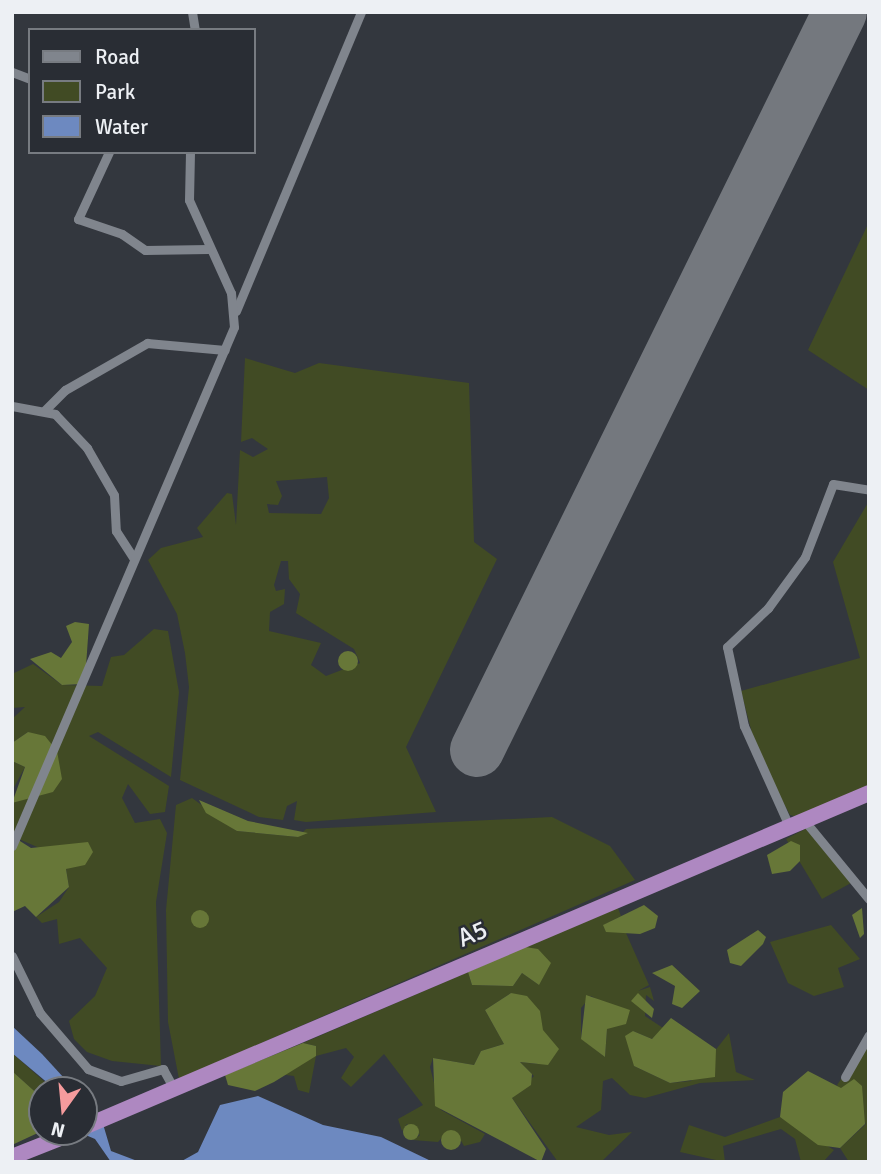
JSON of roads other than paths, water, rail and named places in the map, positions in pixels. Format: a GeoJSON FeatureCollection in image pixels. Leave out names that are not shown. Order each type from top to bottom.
{"type":"FeatureCollection","features":[{"type":"Feature","properties":{"kind":"highway","name":"A5"},"geometry":{"type":"LineString","coordinates":[[98,1120],[869,793]]}},
{"type":"Feature","properties":{"kind":"highway"},"geometry":{"type":"LineString","coordinates":[[12,1157],[39,1146]]}},
{"type":"Feature","properties":{"kind":"street"},"geometry":{"type":"LineString","coordinates":[[12,846],[225,349],[235,313],[361,12]]}},
{"type":"Feature","properties":{"kind":"street"},"geometry":{"type":"LineString","coordinates":[[108,154],[78,219],[122,234],[145,250],[208,249]]}},
{"type":"Feature","properties":{"kind":"street"},"geometry":{"type":"LineString","coordinates":[[190,154],[190,200],[235,313]]}},
{"type":"Feature","properties":{"kind":"street"},"geometry":{"type":"LineString","coordinates":[[44,411],[65,390],[147,343],[225,349]]}},
{"type":"Feature","properties":{"kind":"street"},"geometry":{"type":"LineString","coordinates":[[12,406],[44,411],[62,420],[98,466],[115,500],[118,536],[134,559]]}},
{"type":"Feature","properties":{"kind":"street"},"geometry":{"type":"LineString","coordinates":[[869,490],[833,484],[805,557],[768,608],[727,647],[744,726],[797,823],[869,899]]}},
{"type":"Feature","properties":{"kind":"street"},"geometry":{"type":"LineString","coordinates":[[12,956],[40,1013],[88,1069],[121,1081],[163,1069],[173,1087]]}},
{"type":"Feature","properties":{"kind":"street"},"geometry":{"type":"LineString","coordinates":[[845,1077],[869,1035]]}},
{"type":"Feature","properties":{"kind":"water"},"geometry":{"type":"Polygon","coordinates":[[[12,1026],[62,1076],[39,1076],[12,1053],[12,1026]]]}},
{"type":"Feature","properties":{"kind":"water"},"geometry":{"type":"Polygon","coordinates":[[[258,1096],[323,1125],[381,1137],[433,1162],[180,1162],[198,1152],[220,1105],[258,1096]]]}},
{"type":"Feature","properties":{"kind":"water"},"geometry":{"type":"Polygon","coordinates":[[[103,1124],[111,1151],[140,1162],[111,1162],[98,1143],[98,1126],[103,1124]]]}}]}
